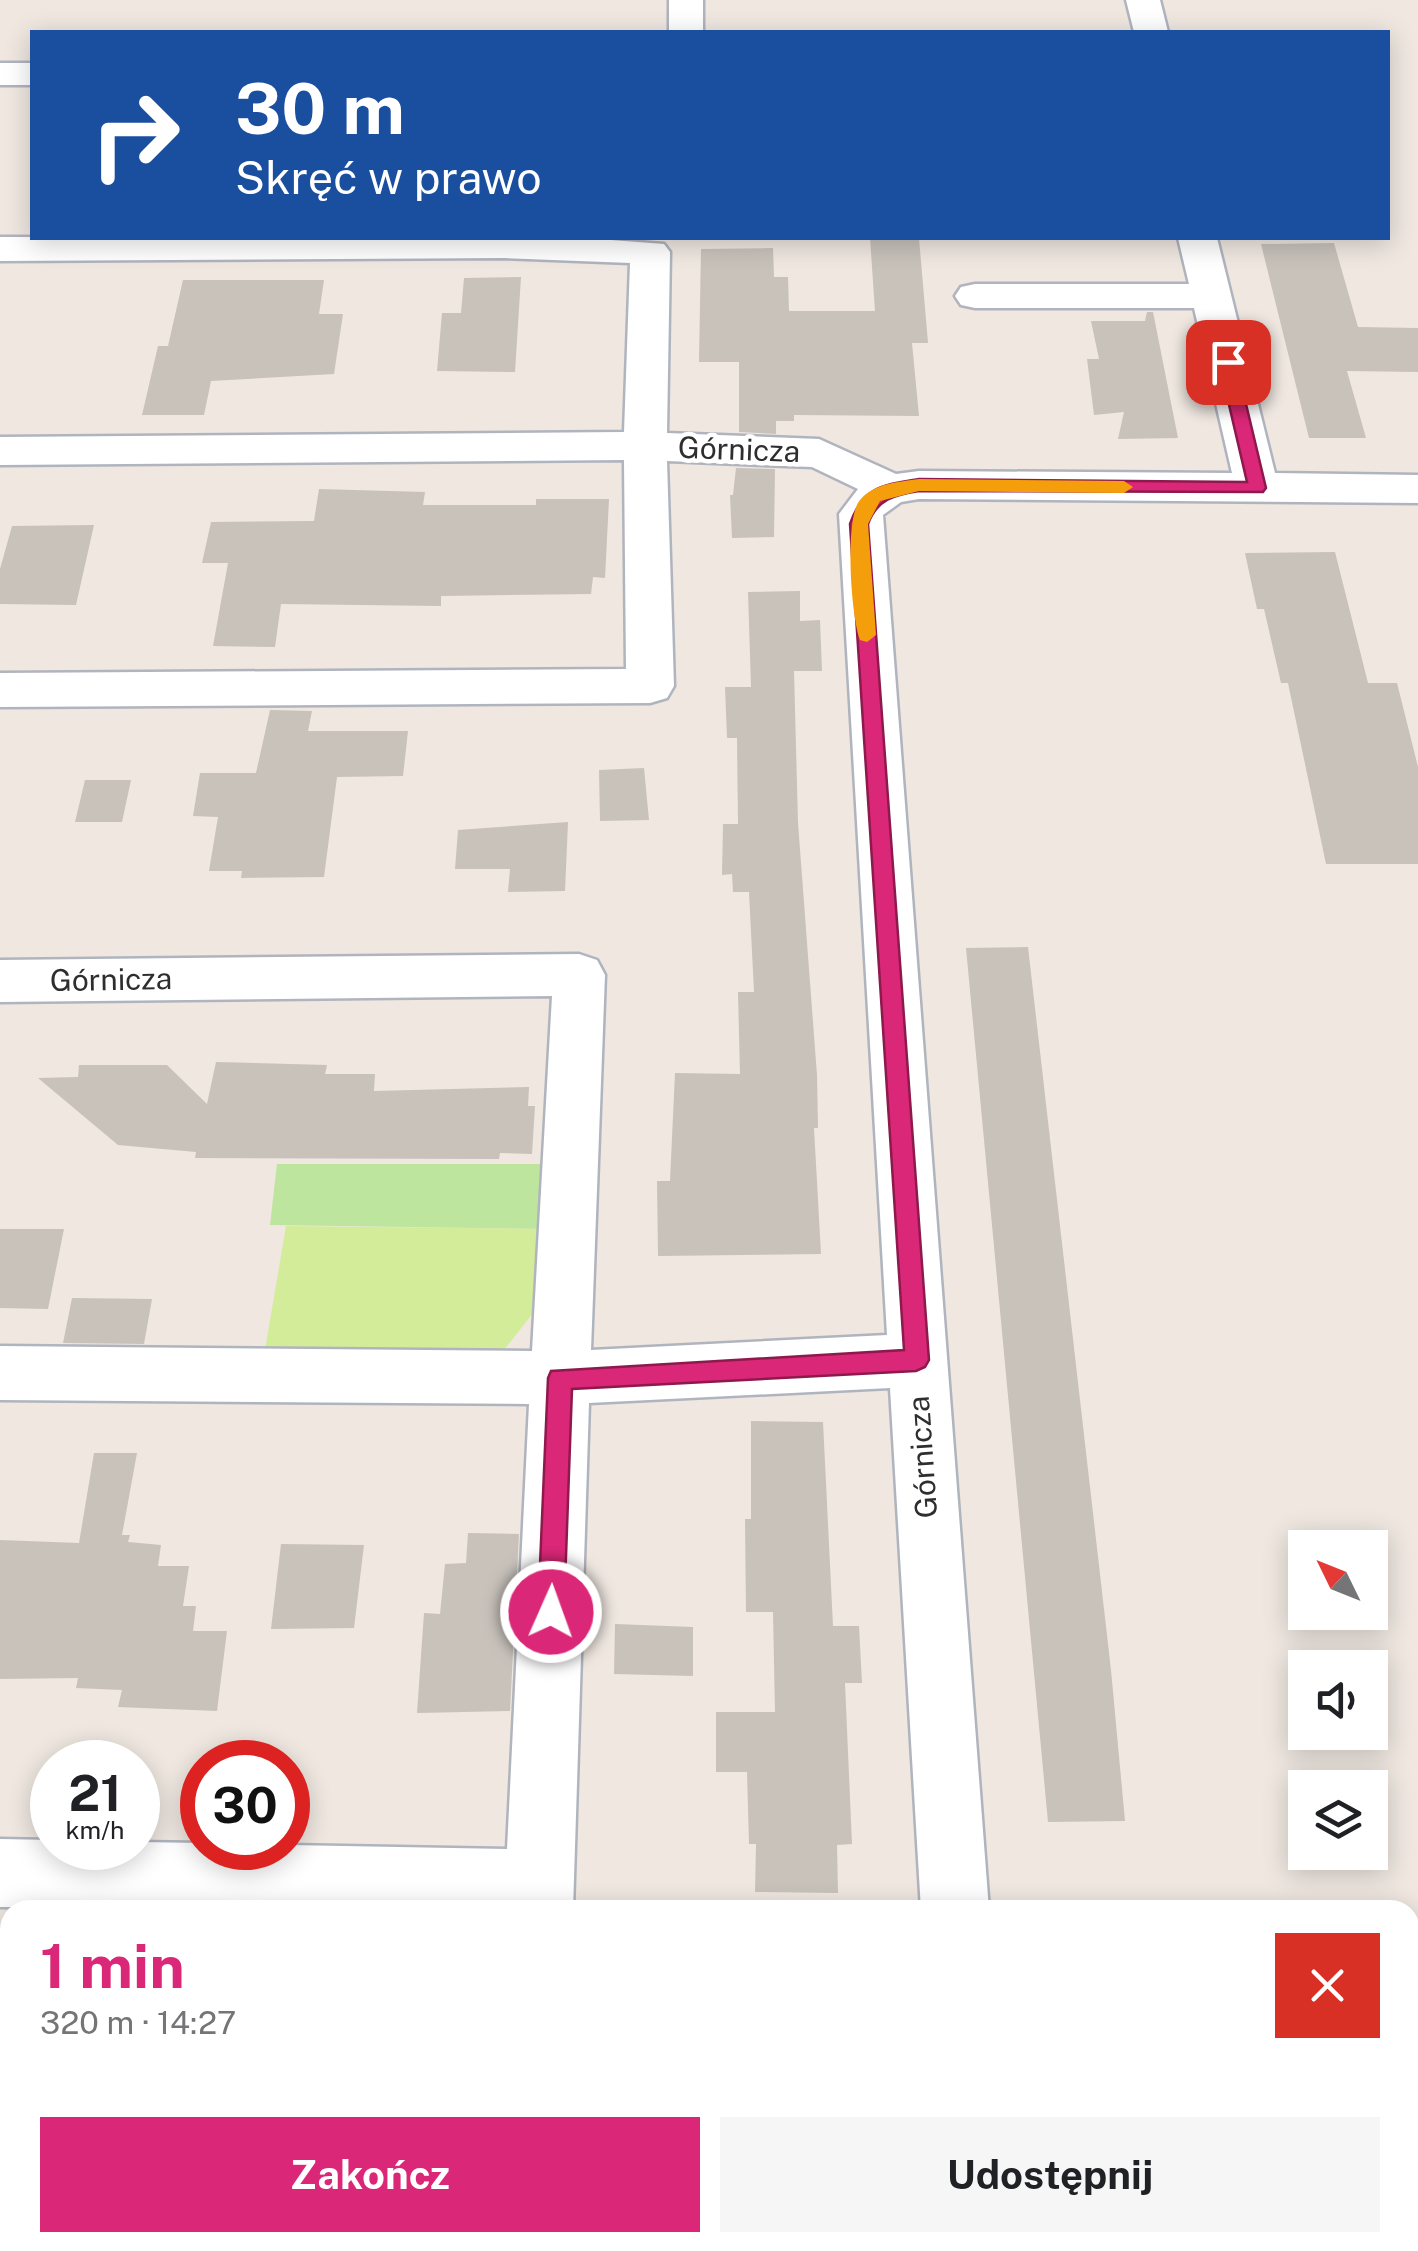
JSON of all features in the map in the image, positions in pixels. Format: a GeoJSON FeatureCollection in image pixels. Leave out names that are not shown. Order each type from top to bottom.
{"type":"FeatureCollection","features":[{"type":"Feature","properties":{"kind":"street"},"geometry":{"type":"LineString","coordinates":[[686,0],[686,30]]}},
{"type":"Feature","properties":{"kind":"street"},"geometry":{"type":"LineString","coordinates":[[1143,0],[1150,30]]}},
{"type":"Feature","properties":{"kind":"street"},"geometry":{"type":"LineString","coordinates":[[0,74],[30,74]]}},
{"type":"Feature","properties":{"kind":"street"},"geometry":{"type":"LineString","coordinates":[[1198,240],[1257,488]]}},
{"type":"Feature","properties":{"kind":"street","name":"Górnicza"},"geometry":{"type":"LineString","coordinates":[[0,249],[503,242],[650,252],[645,446],[650,686],[0,690]]}},
{"type":"Feature","properties":{"kind":"street"},"geometry":{"type":"LineString","coordinates":[[976,296],[1212,296]]}},
{"type":"Feature","properties":{"kind":"street","name":"Górnicza"},"geometry":{"type":"LineString","coordinates":[[0,450],[645,446],[820,453],[887,490],[866,505],[859,524],[954,1900]]}},
{"type":"Feature","properties":{"kind":"street"},"geometry":{"type":"LineString","coordinates":[[887,490],[919,485],[1418,489]]}},
{"type":"Feature","properties":{"kind":"street","name":"Górnicza"},"geometry":{"type":"LineString","coordinates":[[0,981],[579,975],[560,1378]]}},
{"type":"Feature","properties":{"kind":"street"},"geometry":{"type":"LineString","coordinates":[[0,1374],[560,1378],[916,1360]]}},
{"type":"Feature","properties":{"kind":"street"},"geometry":{"type":"LineString","coordinates":[[0,1873],[540,1897],[560,1378]]}},
{"type":"Feature","properties":{"kind":"green space"},"geometry":{"type":"Polygon","coordinates":[[[277,1164],[546,1164],[544,1229],[270,1225],[277,1164]]]}},
{"type":"Feature","properties":{"kind":"green space"},"geometry":{"type":"Polygon","coordinates":[[[286,1226],[544,1229],[541,1303],[496,1360],[264,1356],[286,1226]]]}},
{"type":"Feature","properties":{"kind":"building"},"geometry":{"type":"Polygon","coordinates":[[[870,240],[919,240],[928,343],[912,343],[919,416],[794,415],[794,421],[776,421],[776,434],[739,432],[739,362],[699,362],[701,249],[773,248],[774,277],[788,277],[789,311],[875,311],[870,240]]]}},
{"type":"Feature","properties":{"kind":"building"},"geometry":{"type":"Polygon","coordinates":[[[1334,243],[1358,327],[1418,328],[1418,372],[1347,371],[1366,438],[1309,438],[1261,244],[1334,243]]]}},
{"type":"Feature","properties":{"kind":"building"},"geometry":{"type":"Polygon","coordinates":[[[521,277],[515,372],[437,371],[442,313],[461,313],[464,278],[521,277]]]}},
{"type":"Feature","properties":{"kind":"building"},"geometry":{"type":"Polygon","coordinates":[[[183,280],[324,280],[319,314],[343,314],[334,374],[211,381],[204,415],[142,415],[158,346],[168,346],[183,280]]]}},
{"type":"Feature","properties":{"kind":"building"},"geometry":{"type":"Polygon","coordinates":[[[1147,312],[1153,312],[1178,438],[1118,439],[1124,412],[1094,415],[1087,359],[1099,359],[1091,321],[1145,321],[1147,312]]]}},
{"type":"Feature","properties":{"kind":"building"},"geometry":{"type":"Polygon","coordinates":[[[736,468],[775,469],[774,537],[732,538],[730,495],[736,468]]]}},
{"type":"Feature","properties":{"kind":"building"},"geometry":{"type":"Polygon","coordinates":[[[319,489],[425,492],[423,505],[536,505],[536,499],[609,499],[605,578],[593,577],[591,594],[441,596],[441,606],[281,604],[275,647],[213,646],[228,563],[202,563],[211,522],[314,521],[319,489]]]}},
{"type":"Feature","properties":{"kind":"building"},"geometry":{"type":"Polygon","coordinates":[[[94,525],[76,605],[0,604],[0,569],[12,526],[94,525]]]}},
{"type":"Feature","properties":{"kind":"building"},"geometry":{"type":"Polygon","coordinates":[[[1335,552],[1368,683],[1397,683],[1418,767],[1418,864],[1326,864],[1288,683],[1281,683],[1264,609],[1257,609],[1245,553],[1335,552]]]}},
{"type":"Feature","properties":{"kind":"building"},"geometry":{"type":"Polygon","coordinates":[[[800,591],[800,621],[820,620],[822,671],[794,671],[798,823],[817,1075],[818,1128],[814,1128],[821,1254],[658,1256],[657,1181],[670,1181],[675,1073],[740,1074],[738,992],[754,992],[749,892],[733,892],[732,874],[722,875],[723,824],[738,824],[737,738],[727,738],[725,687],[751,687],[748,592],[800,591]]]}},
{"type":"Feature","properties":{"kind":"building"},"geometry":{"type":"Polygon","coordinates":[[[270,710],[312,711],[308,731],[408,731],[403,776],[337,777],[324,877],[241,878],[242,871],[209,871],[218,817],[193,816],[200,773],[256,773],[270,710]]]}},
{"type":"Feature","properties":{"kind":"building"},"geometry":{"type":"Polygon","coordinates":[[[644,768],[649,820],[600,821],[599,770],[644,768]]]}},
{"type":"Feature","properties":{"kind":"building"},"geometry":{"type":"Polygon","coordinates":[[[85,780],[131,780],[122,822],[75,822],[85,780]]]}},
{"type":"Feature","properties":{"kind":"building"},"geometry":{"type":"Polygon","coordinates":[[[568,822],[565,891],[508,892],[510,869],[455,869],[458,830],[568,822]]]}},
{"type":"Feature","properties":{"kind":"building"},"geometry":{"type":"Polygon","coordinates":[[[1028,947],[1125,1821],[1048,1822],[966,948],[1028,947]]]}},
{"type":"Feature","properties":{"kind":"building"},"geometry":{"type":"Polygon","coordinates":[[[216,1062],[327,1065],[325,1074],[375,1074],[374,1091],[529,1087],[528,1106],[535,1106],[532,1154],[500,1153],[499,1159],[195,1158],[196,1152],[118,1145],[38,1078],[78,1077],[79,1065],[167,1065],[207,1104],[216,1062]]]}},
{"type":"Feature","properties":{"kind":"building"},"geometry":{"type":"Polygon","coordinates":[[[0,1229],[64,1229],[48,1309],[0,1308],[0,1229]]]}},
{"type":"Feature","properties":{"kind":"building"},"geometry":{"type":"Polygon","coordinates":[[[72,1298],[152,1299],[144,1344],[63,1343],[72,1298]]]}},
{"type":"Feature","properties":{"kind":"building"},"geometry":{"type":"Polygon","coordinates":[[[751,1421],[823,1422],[833,1626],[859,1626],[862,1683],[845,1683],[852,1844],[837,1845],[838,1893],[755,1892],[756,1844],[749,1844],[747,1772],[716,1772],[716,1712],[775,1712],[773,1612],[746,1612],[745,1519],[751,1519],[751,1421]]]}},
{"type":"Feature","properties":{"kind":"building"},"geometry":{"type":"Polygon","coordinates":[[[94,1453],[137,1453],[122,1535],[130,1535],[128,1542],[161,1545],[158,1566],[189,1566],[183,1606],[196,1606],[193,1631],[227,1631],[217,1711],[118,1707],[122,1690],[76,1688],[78,1678],[0,1679],[0,1540],[79,1543],[94,1453]]]}},
{"type":"Feature","properties":{"kind":"building"},"geometry":{"type":"Polygon","coordinates":[[[468,1533],[519,1534],[510,1711],[417,1713],[424,1613],[440,1614],[445,1564],[466,1563],[468,1533]]]}},
{"type":"Feature","properties":{"kind":"building"},"geometry":{"type":"Polygon","coordinates":[[[281,1544],[364,1545],[354,1628],[271,1629],[281,1544]]]}},
{"type":"Feature","properties":{"kind":"building"},"geometry":{"type":"Polygon","coordinates":[[[615,1624],[693,1627],[693,1676],[614,1674],[615,1624]]]}},
{"type":"Feature","properties":{"kind":"slow traffic"},"geometry":{"type":"LineString","coordinates":[[867,635],[859,524],[861,514],[874,497],[887,490],[919,485],[1124,487]]}},
{"type":"Feature","properties":{"kind":"route"},"geometry":{"type":"LineString","coordinates":[[551,1612],[560,1378],[916,1360],[861,514],[874,497],[902,486],[1257,488],[1228,362]]}}]}
